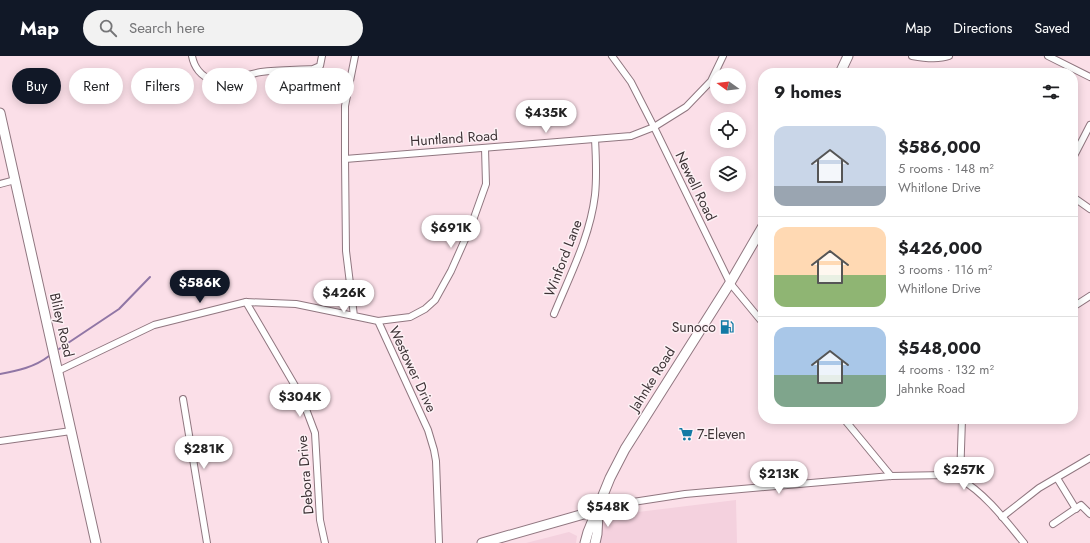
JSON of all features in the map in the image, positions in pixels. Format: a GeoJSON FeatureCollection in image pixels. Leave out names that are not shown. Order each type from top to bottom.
{"type":"FeatureCollection","features":[{"type":"Feature","properties":{"kind":"street"},"geometry":{"type":"LineString","coordinates":[[192,56],[196,68],[205,77],[220,81],[261,72],[313,69],[320,66],[322,56]]}},
{"type":"Feature","properties":{"kind":"street"},"geometry":{"type":"LineString","coordinates":[[354,56],[345,106],[346,251],[354,316]]}},
{"type":"Feature","properties":{"kind":"street","name":"Newell Road"},"geometry":{"type":"LineString","coordinates":[[612,56],[631,82],[730,283],[758,317]]}},
{"type":"Feature","properties":{"kind":"street","name":"Huntland Road"},"geometry":{"type":"LineString","coordinates":[[345,159],[631,136],[654,127],[686,107],[710,81],[723,56]]}},
{"type":"Feature","properties":{"kind":"street"},"geometry":{"type":"LineString","coordinates":[[842,68],[848,56]]}},
{"type":"Feature","properties":{"kind":"street"},"geometry":{"type":"LineString","coordinates":[[912,56],[922,58],[945,58],[949,56]]}},
{"type":"Feature","properties":{"kind":"street"},"geometry":{"type":"LineString","coordinates":[[1048,56],[1071,68]]}},
{"type":"Feature","properties":{"kind":"street"},"geometry":{"type":"LineString","coordinates":[[1078,72],[1090,78]]}},
{"type":"Feature","properties":{"kind":"street","name":"Bliley Road"},"geometry":{"type":"LineString","coordinates":[[0,113],[96,543]]}},
{"type":"Feature","properties":{"kind":"street"},"geometry":{"type":"LineString","coordinates":[[1078,148],[1090,125]]}},
{"type":"Feature","properties":{"kind":"street","name":"Winford Lane"},"geometry":{"type":"LineString","coordinates":[[554,314],[582,248],[590,221],[595,194],[595,139]]}},
{"type":"Feature","properties":{"kind":"street"},"geometry":{"type":"LineString","coordinates":[[378,321],[410,317],[425,309],[435,300],[451,270],[471,226],[486,184],[486,148]]}},
{"type":"Feature","properties":{"kind":"street"},"geometry":{"type":"LineString","coordinates":[[0,184],[15,180]]}},
{"type":"Feature","properties":{"kind":"street"},"geometry":{"type":"LineString","coordinates":[[1078,201],[1090,209]]}},
{"type":"Feature","properties":{"kind":"street","name":"Jahnke Road"},"geometry":{"type":"LineString","coordinates":[[585,543],[610,478],[625,449],[730,283],[758,235]]}},
{"type":"Feature","properties":{"kind":"street"},"geometry":{"type":"LineString","coordinates":[[1078,304],[1090,296]]}},
{"type":"Feature","properties":{"kind":"street","name":"Westower Drive"},"geometry":{"type":"LineString","coordinates":[[58,371],[154,325],[246,302],[296,304],[378,321],[431,439],[436,462],[439,543]]}},
{"type":"Feature","properties":{"kind":"street","name":"Debora Drive"},"geometry":{"type":"LineString","coordinates":[[246,302],[301,396],[315,433],[320,520],[325,543]]}},
{"type":"Feature","properties":{"kind":"street"},"geometry":{"type":"LineString","coordinates":[[183,399],[208,543]]}},
{"type":"Feature","properties":{"kind":"street"},"geometry":{"type":"LineString","coordinates":[[848,424],[891,476]]}},
{"type":"Feature","properties":{"kind":"street"},"geometry":{"type":"LineString","coordinates":[[960,479],[962,424]]}},
{"type":"Feature","properties":{"kind":"street"},"geometry":{"type":"LineString","coordinates":[[0,441],[71,431]]}},
{"type":"Feature","properties":{"kind":"street"},"geometry":{"type":"LineString","coordinates":[[1002,517],[1039,488],[1090,458]]}},
{"type":"Feature","properties":{"kind":"street"},"geometry":{"type":"LineString","coordinates":[[482,543],[620,504],[685,494],[891,476],[946,475],[960,479],[971,485],[1002,517],[1024,543]]}},
{"type":"Feature","properties":{"kind":"street"},"geometry":{"type":"LineString","coordinates":[[1057,478],[1076,509]]}},
{"type":"Feature","properties":{"kind":"street"},"geometry":{"type":"LineString","coordinates":[[1053,524],[1081,505],[1090,514]]}},
{"type":"Feature","properties":{"kind":"street","name":"Jahnke Road"},"geometry":{"type":"LineString","coordinates":[[595,543],[598,510]]}},
{"type":"Feature","properties":{"kind":"shaded area"},"geometry":{"type":"Polygon","coordinates":[[[736,500],[737,543],[585,543],[589,518],[736,500]]]}},
{"type":"Feature","properties":{"kind":"shaded area"},"geometry":{"type":"Polygon","coordinates":[[[569,532],[577,536],[576,543],[526,543],[569,532]]]}},
{"type":"Feature","properties":{"kind":"waterway"},"geometry":{"type":"LineString","coordinates":[[59,349],[119,309],[150,277]]}},
{"type":"Feature","properties":{"kind":"waterway"},"geometry":{"type":"LineString","coordinates":[[0,374],[32,366],[49,356]]}},
{"type":"Feature","properties":{"kind":"place","name":"Sunoco"},"geometry":{"type":"Point","coordinates":[727,327]}},
{"type":"Feature","properties":{"kind":"place","name":"7-Eleven"},"geometry":{"type":"Point","coordinates":[686,434]}}]}
